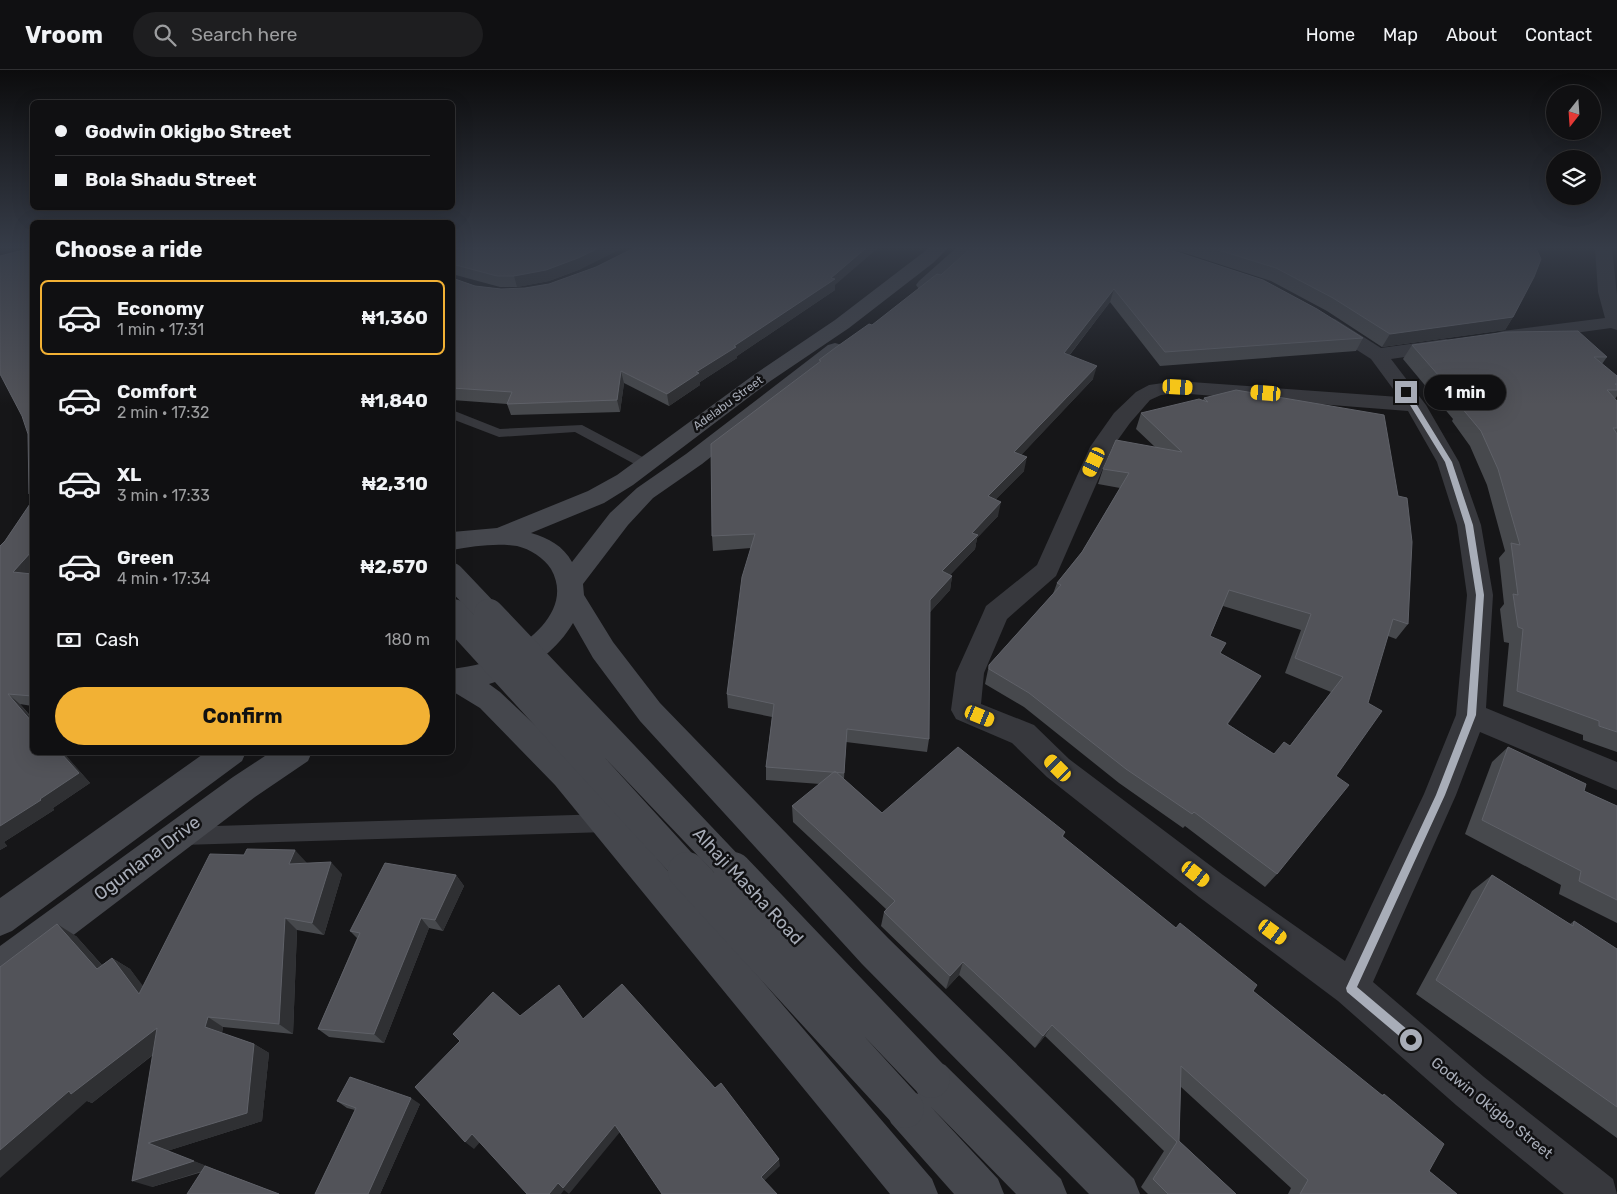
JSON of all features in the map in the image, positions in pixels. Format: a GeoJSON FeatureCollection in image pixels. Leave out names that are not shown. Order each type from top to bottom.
{"type":"FeatureCollection","features":[{"type":"Feature","properties":{"kind":"main road","name":"Adelabu Street"},"geometry":{"type":"LineString","coordinates":[[503,535],[596,497],[625,480],[762,378],[842,324],[873,300]]}},
{"type":"Feature","properties":{"kind":"main road","name":"Adelabu Street"},"geometry":{"type":"LineString","coordinates":[[456,680],[501,670],[536,649],[560,624],[570,590],[619,519],[645,493],[694,459],[812,366],[881,317]]}},
{"type":"Feature","properties":{"kind":"main road"},"geometry":{"type":"LineString","coordinates":[[455,524],[464,538],[503,535],[528,540],[548,550],[563,564],[570,590],[603,650],[650,712],[875,950],[1119,1194]]}},
{"type":"Feature","properties":{"kind":"main road","name":"Alhaji Masha Road"},"geometry":{"type":"LineString","coordinates":[[455,578],[918,1094],[983,1194]]}},
{"type":"Feature","properties":{"kind":"main road","name":"Alhaji Masha Road"},"geometry":{"type":"LineString","coordinates":[[455,616],[918,1094],[1046,1194]]}},
{"type":"Feature","properties":{"kind":"main road"},"geometry":{"type":"LineString","coordinates":[[456,680],[490,700],[537,746],[607,823],[917,1194]]}},
{"type":"Feature","properties":{"kind":"main road"},"geometry":{"type":"LineString","coordinates":[[0,919],[227,755]]}},
{"type":"Feature","properties":{"kind":"main road","name":"Ogunlana Drive"},"geometry":{"type":"LineString","coordinates":[[0,968],[244,787],[292,755]]}},
{"type":"Feature","properties":{"kind":"street"},"geometry":{"type":"LineString","coordinates":[[1487,339],[1616,323],[1609,300]]}},
{"type":"Feature","properties":{"kind":"street"},"geometry":{"type":"LineString","coordinates":[[1311,313],[1378,355],[1415,404],[1448,462],[1469,525],[1480,595],[1472,715],[1440,795],[1351,988]]}},
{"type":"Feature","properties":{"kind":"street"},"geometry":{"type":"LineString","coordinates":[[1378,355],[1467,342]]}},
{"type":"Feature","properties":{"kind":"street","name":"Godwin Okigbo Street"},"geometry":{"type":"LineString","coordinates":[[1415,404],[1178,387],[1156,390],[1143,396],[1122,418],[1101,447],[1047,570],[996,613],[970,674],[966,710],[1024,734],[1058,768],[1211,886],[1351,988],[1470,1091],[1598,1194]]}},
{"type":"Feature","properties":{"kind":"street"},"geometry":{"type":"LineString","coordinates":[[1472,715],[1617,776]]}},
{"type":"Feature","properties":{"kind":"lane"},"geometry":{"type":"LineString","coordinates":[[455,415],[499,433],[577,428],[646,464]]}},
{"type":"Feature","properties":{"kind":"lane"},"geometry":{"type":"LineString","coordinates":[[177,836],[607,823]]}},
{"type":"Feature","properties":{"kind":"building"},"geometry":{"type":"Polygon","coordinates":[[[0,300],[30,300],[29,494],[28,434],[22,416],[0,374],[0,300]]]}},
{"type":"Feature","properties":{"kind":"building"},"geometry":{"type":"Polygon","coordinates":[[[455,300],[803,300],[734,346],[736,347],[696,372],[699,373],[667,394],[621,371],[617,400],[507,404],[512,392],[455,388],[455,300]]]}},
{"type":"Feature","properties":{"kind":"building"},"geometry":{"type":"Polygon","coordinates":[[[903,300],[1105,300],[1064,353],[1097,366],[1014,452],[1027,457],[988,496],[1001,502],[972,533],[978,535],[942,571],[952,576],[930,600],[929,739],[847,729],[844,773],[766,767],[774,704],[727,694],[742,577],[755,534],[712,536],[711,444],[821,361],[819,360],[835,348],[869,324],[872,325],[903,300]]]}},
{"type":"Feature","properties":{"kind":"building"},"geometry":{"type":"Polygon","coordinates":[[[1123,300],[1301,300],[1363,338],[1165,352],[1123,300]]]}},
{"type":"Feature","properties":{"kind":"building"},"geometry":{"type":"Polygon","coordinates":[[[1337,300],[1522,300],[1513,317],[1390,334],[1337,300]]]}},
{"type":"Feature","properties":{"kind":"building"},"geometry":{"type":"Polygon","coordinates":[[[1578,331],[1607,357],[1594,357],[1617,376],[1617,384],[1615,384],[1617,385],[1617,390],[1607,390],[1617,401],[1617,428],[1613,428],[1617,434],[1617,732],[1599,726],[1599,721],[1517,691],[1523,629],[1518,627],[1513,594],[1518,595],[1511,543],[1520,545],[1498,469],[1481,431],[1461,407],[1466,407],[1412,345],[1506,332],[1578,331]]]}},
{"type":"Feature","properties":{"kind":"building"},"geometry":{"type":"Polygon","coordinates":[[[1236,390],[1384,415],[1398,496],[1407,498],[1412,542],[1408,624],[1393,619],[1368,703],[1382,711],[1336,776],[1349,785],[1277,874],[1194,812],[1192,814],[1126,769],[1029,693],[989,669],[989,665],[1061,585],[1057,583],[1082,552],[1129,473],[1103,469],[1116,440],[1182,452],[1141,413],[1199,399],[1208,402],[1204,398],[1236,390]],[[1229,590],[1210,636],[1226,643],[1220,653],[1261,676],[1227,724],[1274,754],[1284,742],[1290,746],[1343,677],[1295,658],[1311,614],[1229,590]]]}},
{"type":"Feature","properties":{"kind":"building"},"geometry":{"type":"Polygon","coordinates":[[[30,504],[30,553],[13,572],[30,574],[30,696],[8,694],[30,720],[30,755],[63,755],[79,773],[0,826],[0,546],[30,504]]]}},
{"type":"Feature","properties":{"kind":"building"},"geometry":{"type":"Polygon","coordinates":[[[958,747],[1065,832],[1062,836],[1176,928],[1180,923],[1257,985],[1253,991],[1383,1096],[1384,1094],[1444,1144],[1429,1171],[1457,1194],[1300,1194],[1308,1180],[1181,1066],[1179,1141],[1236,1194],[1168,1194],[1153,1179],[1177,1142],[1052,1025],[1043,1036],[963,962],[950,976],[884,912],[895,901],[792,806],[835,771],[882,813],[958,747]]]}},
{"type":"Feature","properties":{"kind":"building"},"geometry":{"type":"Polygon","coordinates":[[[1508,747],[1586,784],[1584,791],[1617,806],[1617,900],[1579,881],[1581,871],[1482,820],[1508,747]]]}},
{"type":"Feature","properties":{"kind":"building"},"geometry":{"type":"Polygon","coordinates":[[[247,849],[295,850],[289,864],[331,862],[312,923],[285,918],[279,1024],[208,1017],[205,1027],[254,1044],[247,1113],[148,1143],[194,1161],[132,1181],[157,1028],[71,1094],[69,1091],[0,1150],[0,967],[57,924],[97,969],[112,958],[139,994],[210,854],[244,855],[247,849]]]}},
{"type":"Feature","properties":{"kind":"building"},"geometry":{"type":"Polygon","coordinates":[[[385,863],[456,875],[435,920],[421,918],[374,1034],[318,1029],[360,933],[350,931],[385,863]]]}},
{"type":"Feature","properties":{"kind":"building"},"geometry":{"type":"Polygon","coordinates":[[[1492,875],[1573,926],[1574,921],[1617,949],[1617,1107],[1436,980],[1492,875]]]}},
{"type":"Feature","properties":{"kind":"building"},"geometry":{"type":"Polygon","coordinates":[[[622,984],[715,1088],[721,1083],[779,1159],[761,1177],[777,1194],[662,1194],[615,1125],[563,1188],[558,1183],[549,1194],[527,1194],[472,1134],[465,1142],[415,1087],[460,1041],[453,1034],[493,992],[520,1016],[559,985],[583,1019],[622,984]]]}},
{"type":"Feature","properties":{"kind":"building"},"geometry":{"type":"Polygon","coordinates":[[[350,1077],[411,1098],[368,1194],[315,1194],[356,1108],[337,1101],[350,1077]]]}},
{"type":"Feature","properties":{"kind":"building"},"geometry":{"type":"Polygon","coordinates":[[[205,1166],[279,1194],[187,1194],[205,1166]]]}},
{"type":"Feature","properties":{"kind":"route"},"geometry":{"type":"LineString","coordinates":[[1406,392],[1415,404],[1448,462],[1469,525],[1480,595],[1472,715],[1440,795],[1351,988],[1411,1040]]}}]}
